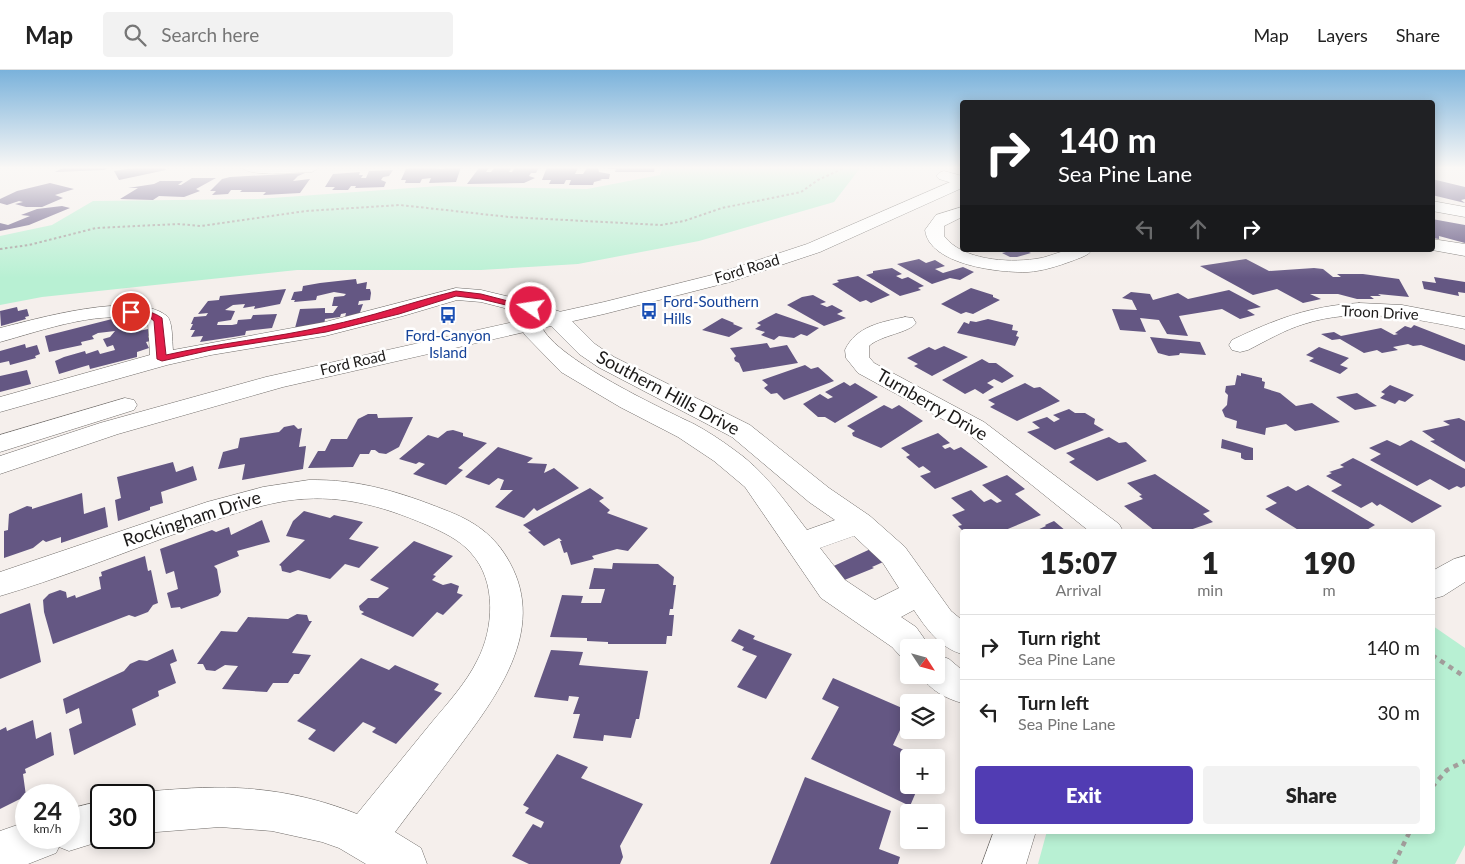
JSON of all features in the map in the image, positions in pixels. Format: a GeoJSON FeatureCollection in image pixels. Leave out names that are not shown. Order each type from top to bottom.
{"type":"FeatureCollection","features":[{"type":"Feature","properties":{"kind":"street","name":"Ford Road"},"geometry":{"type":"LineString","coordinates":[[0,465],[148,416],[255,386],[530,316],[729,261],[886,204]]}},
{"type":"Feature","properties":{"kind":"street","name":"Ford Road"},"geometry":{"type":"LineString","coordinates":[[0,444],[171,391],[323,351],[530,316],[556,318],[694,286],[762,266],[851,232],[905,204]]}},
{"type":"Feature","properties":{"kind":"street"},"geometry":{"type":"LineString","coordinates":[[1435,207],[1465,212]]}},
{"type":"Feature","properties":{"kind":"street"},"geometry":{"type":"LineString","coordinates":[[960,212],[950,215],[936,223],[933,228],[933,235],[944,247],[969,259],[999,265],[1034,266],[1056,262],[1078,252]]}},
{"type":"Feature","properties":{"kind":"street"},"geometry":{"type":"LineString","coordinates":[[1435,245],[1465,250]]}},
{"type":"Feature","properties":{"kind":"street"},"geometry":{"type":"LineString","coordinates":[[0,405],[162,359],[211,348],[326,329],[396,312],[456,294],[481,296],[530,316]]}},
{"type":"Feature","properties":{"kind":"street","name":"Troon Drive"},"geometry":{"type":"LineString","coordinates":[[1240,345],[1295,319],[1335,311],[1392,311],[1465,322]]}},
{"type":"Feature","properties":{"kind":"street"},"geometry":{"type":"LineString","coordinates":[[0,336],[81,316],[143,312],[159,320],[162,359]]}},
{"type":"Feature","properties":{"kind":"street","name":"Southern Hills Drive"},"geometry":{"type":"LineString","coordinates":[[530,316],[536,335],[569,367],[629,402],[687,431],[724,455],[755,481],[833,589],[874,616],[903,639]]}},
{"type":"Feature","properties":{"kind":"street","name":"Southern Hills Drive"},"geometry":{"type":"LineString","coordinates":[[556,318],[586,348],[606,362],[742,430],[819,494],[859,523],[894,555],[921,591],[939,620],[960,638]]}},
{"type":"Feature","properties":{"kind":"street","name":"Turnberry Drive"},"geometry":{"type":"LineString","coordinates":[[905,322],[879,331],[862,340],[856,346],[858,360],[866,368],[975,427],[1105,529]]}},
{"type":"Feature","properties":{"kind":"street","name":"Rockingham Drive"},"geometry":{"type":"LineString","coordinates":[[0,584],[233,503],[303,490],[334,489],[362,492],[388,499],[453,523],[476,539],[493,558],[503,580],[507,604],[506,628],[497,658],[478,693],[364,838]]}},
{"type":"Feature","properties":{"kind":"street"},"geometry":{"type":"LineString","coordinates":[[799,544],[859,523]]}},
{"type":"Feature","properties":{"kind":"street"},"geometry":{"type":"LineString","coordinates":[[1435,585],[1465,567]]}},
{"type":"Feature","properties":{"kind":"street"},"geometry":{"type":"LineString","coordinates":[[874,616],[921,591]]}},
{"type":"Feature","properties":{"kind":"street"},"geometry":{"type":"LineString","coordinates":[[945,677],[960,687]]}},
{"type":"Feature","properties":{"kind":"street"},"geometry":{"type":"LineString","coordinates":[[155,811],[176,808],[234,807],[289,813],[345,830],[364,838],[406,864]]}},
{"type":"Feature","properties":{"kind":"street"},"geometry":{"type":"LineString","coordinates":[[1004,864],[1013,834]]}},
{"type":"Feature","properties":{"kind":"street"},"geometry":{"type":"LineString","coordinates":[[0,853],[15,848]]}},
{"type":"Feature","properties":{"kind":"path"},"geometry":{"type":"LineString","coordinates":[[0,249],[36,243],[96,228],[178,224],[201,226],[275,217],[306,211],[358,207],[400,205],[509,217],[662,225],[684,221],[722,208],[745,204]]}},
{"type":"Feature","properties":{"kind":"path"},"geometry":{"type":"LineString","coordinates":[[1435,657],[1465,677]]}},
{"type":"Feature","properties":{"kind":"path"},"geometry":{"type":"LineString","coordinates":[[1435,783],[1446,770],[1465,761]]}},
{"type":"Feature","properties":{"kind":"path"},"geometry":{"type":"LineString","coordinates":[[1394,864],[1409,834]]}},
{"type":"Feature","properties":{"kind":"green space"},"geometry":{"type":"Polygon","coordinates":[[[88,204],[827,204],[699,241],[578,264],[481,270],[297,270],[42,297],[0,305],[0,236],[52,225],[88,204]]]}},
{"type":"Feature","properties":{"kind":"green space"},"geometry":{"type":"Polygon","coordinates":[[[1435,627],[1465,648],[1465,845],[1455,864],[1038,864],[1046,834],[1435,834],[1435,627]]]}},
{"type":"Feature","properties":{"kind":"building"},"geometry":{"type":"Polygon","coordinates":[[[15,204],[49,204],[42,207],[26,207],[15,204]]]}},
{"type":"Feature","properties":{"kind":"building"},"geometry":{"type":"Polygon","coordinates":[[[62,206],[70,208],[29,225],[0,231],[0,223],[8,225],[30,216],[21,215],[37,209],[62,206]]]}},
{"type":"Feature","properties":{"kind":"building"},"geometry":{"type":"Polygon","coordinates":[[[1435,220],[1465,225],[1465,243],[1439,236],[1439,239],[1435,238],[1435,220]]]}},
{"type":"Feature","properties":{"kind":"building"},"geometry":{"type":"Polygon","coordinates":[[[1029,252],[1031,253],[1010,257],[1002,253],[1029,252]]]}},
{"type":"Feature","properties":{"kind":"building"},"geometry":{"type":"Polygon","coordinates":[[[919,259],[926,263],[935,260],[945,266],[935,269],[943,273],[963,267],[974,272],[960,280],[950,278],[932,284],[897,264],[919,259]]]}},
{"type":"Feature","properties":{"kind":"building"},"geometry":{"type":"Polygon","coordinates":[[[1246,259],[1269,271],[1314,268],[1323,269],[1333,277],[1341,277],[1337,274],[1363,274],[1399,279],[1409,297],[1378,294],[1381,296],[1370,296],[1374,299],[1357,299],[1338,294],[1310,294],[1321,299],[1303,303],[1277,289],[1253,295],[1200,266],[1246,259]]]}},
{"type":"Feature","properties":{"kind":"building"},"geometry":{"type":"Polygon","coordinates":[[[892,268],[902,274],[896,276],[902,279],[908,277],[924,286],[918,288],[921,290],[900,296],[866,275],[873,273],[873,271],[892,268]]]}},
{"type":"Feature","properties":{"kind":"building"},"geometry":{"type":"Polygon","coordinates":[[[858,276],[890,295],[871,303],[866,300],[860,302],[832,284],[839,282],[837,280],[858,276]]]}},
{"type":"Feature","properties":{"kind":"building"},"geometry":{"type":"Polygon","coordinates":[[[1434,277],[1465,282],[1465,293],[1458,292],[1459,296],[1424,289],[1422,281],[1436,283],[1434,277]]]}},
{"type":"Feature","properties":{"kind":"building"},"geometry":{"type":"Polygon","coordinates":[[[356,279],[357,284],[367,282],[366,289],[370,289],[371,293],[370,300],[359,301],[358,305],[363,304],[359,315],[345,317],[346,313],[341,314],[340,317],[325,319],[324,325],[295,328],[300,309],[325,308],[325,313],[333,313],[338,306],[332,306],[334,297],[346,294],[334,292],[317,296],[316,300],[294,302],[295,300],[291,300],[294,292],[302,291],[303,286],[356,279]]]}},
{"type":"Feature","properties":{"kind":"building"},"geometry":{"type":"Polygon","coordinates":[[[971,288],[993,295],[993,297],[1000,300],[973,314],[966,312],[961,314],[941,304],[971,288]]]}},
{"type":"Feature","properties":{"kind":"building"},"geometry":{"type":"Polygon","coordinates":[[[286,289],[280,304],[254,309],[255,306],[243,308],[245,304],[233,305],[225,310],[235,311],[231,320],[218,322],[217,325],[237,324],[238,320],[251,319],[253,315],[277,314],[272,328],[246,331],[245,335],[200,342],[203,336],[191,337],[195,330],[190,330],[194,317],[206,316],[208,313],[198,314],[208,301],[219,300],[220,296],[286,289]]]}},
{"type":"Feature","properties":{"kind":"building"},"geometry":{"type":"Polygon","coordinates":[[[1229,290],[1261,307],[1247,310],[1255,315],[1240,319],[1222,309],[1179,316],[1188,336],[1167,334],[1159,320],[1140,318],[1146,332],[1120,330],[1112,309],[1137,310],[1132,300],[1122,298],[1131,292],[1150,294],[1153,300],[1178,293],[1188,299],[1229,290]]]}},
{"type":"Feature","properties":{"kind":"building"},"geometry":{"type":"Polygon","coordinates":[[[813,295],[826,302],[820,304],[827,307],[832,305],[843,311],[837,314],[846,318],[824,326],[787,305],[802,297],[813,295]]]}},
{"type":"Feature","properties":{"kind":"building"},"geometry":{"type":"Polygon","coordinates":[[[17,307],[18,311],[27,309],[29,316],[25,317],[26,319],[1,326],[0,311],[17,307]]]}},
{"type":"Feature","properties":{"kind":"building"},"geometry":{"type":"Polygon","coordinates":[[[776,313],[819,328],[807,336],[801,334],[794,338],[779,336],[774,340],[761,335],[765,332],[755,329],[761,325],[757,323],[776,313]]]}},
{"type":"Feature","properties":{"kind":"building"},"geometry":{"type":"Polygon","coordinates":[[[120,317],[121,320],[133,317],[136,323],[141,322],[143,327],[133,330],[134,332],[148,329],[151,335],[148,336],[150,341],[146,342],[149,348],[137,352],[137,357],[90,369],[89,365],[59,374],[55,361],[64,357],[85,351],[86,354],[98,350],[100,354],[115,350],[113,345],[107,347],[103,339],[110,337],[115,331],[98,333],[92,336],[94,339],[81,342],[82,345],[49,352],[45,336],[120,317]]]}},
{"type":"Feature","properties":{"kind":"building"},"geometry":{"type":"Polygon","coordinates":[[[722,318],[743,328],[729,337],[702,330],[722,318]]]}},
{"type":"Feature","properties":{"kind":"building"},"geometry":{"type":"Polygon","coordinates":[[[988,319],[1013,325],[1012,330],[1018,331],[1016,336],[1019,337],[1015,346],[957,333],[964,322],[969,324],[970,321],[976,322],[988,319]]]}},
{"type":"Feature","properties":{"kind":"building"},"geometry":{"type":"Polygon","coordinates":[[[1414,325],[1465,345],[1465,361],[1421,345],[1413,346],[1408,344],[1393,347],[1398,350],[1382,353],[1377,350],[1364,353],[1340,339],[1332,340],[1321,334],[1334,332],[1341,336],[1381,328],[1394,335],[1398,334],[1395,333],[1405,326],[1411,328],[1414,325]]]}},
{"type":"Feature","properties":{"kind":"building"},"geometry":{"type":"Polygon","coordinates":[[[1150,337],[1200,342],[1206,355],[1180,353],[1179,355],[1169,356],[1158,353],[1150,337]]]}},
{"type":"Feature","properties":{"kind":"building"},"geometry":{"type":"Polygon","coordinates":[[[767,343],[770,348],[787,345],[798,363],[743,372],[739,363],[735,361],[734,358],[736,356],[730,348],[767,343]]]}},
{"type":"Feature","properties":{"kind":"building"},"geometry":{"type":"Polygon","coordinates":[[[25,344],[26,348],[37,345],[40,354],[35,356],[36,358],[10,365],[9,361],[0,363],[0,351],[25,344]]]}},
{"type":"Feature","properties":{"kind":"building"},"geometry":{"type":"Polygon","coordinates":[[[944,346],[968,357],[932,376],[914,366],[918,364],[907,358],[929,347],[935,350],[944,346]]]}},
{"type":"Feature","properties":{"kind":"building"},"geometry":{"type":"Polygon","coordinates":[[[1319,347],[1349,358],[1340,365],[1348,368],[1340,374],[1309,361],[1314,358],[1306,355],[1319,347]]]}},
{"type":"Feature","properties":{"kind":"building"},"geometry":{"type":"Polygon","coordinates":[[[982,359],[989,363],[996,363],[1014,376],[1002,383],[994,379],[987,383],[994,387],[983,394],[975,389],[965,394],[942,380],[982,359]]]}},
{"type":"Feature","properties":{"kind":"building"},"geometry":{"type":"Polygon","coordinates":[[[805,365],[811,369],[818,367],[834,381],[784,400],[777,393],[771,394],[764,388],[768,385],[762,380],[805,365]]]}},
{"type":"Feature","properties":{"kind":"building"},"geometry":{"type":"Polygon","coordinates":[[[27,370],[31,384],[0,392],[0,376],[27,370]]]}},
{"type":"Feature","properties":{"kind":"building"},"geometry":{"type":"Polygon","coordinates":[[[1241,373],[1262,378],[1262,381],[1265,382],[1264,388],[1280,393],[1296,406],[1312,403],[1340,422],[1295,431],[1286,424],[1266,428],[1265,435],[1236,428],[1237,421],[1225,417],[1222,410],[1227,405],[1228,395],[1225,392],[1226,386],[1235,385],[1237,375],[1241,376],[1241,373]]]}},
{"type":"Feature","properties":{"kind":"building"},"geometry":{"type":"Polygon","coordinates":[[[844,382],[850,386],[855,383],[878,397],[835,423],[825,417],[818,417],[803,404],[820,394],[828,399],[833,397],[825,392],[844,382]]]}},
{"type":"Feature","properties":{"kind":"building"},"geometry":{"type":"Polygon","coordinates":[[[1025,383],[1034,388],[1040,387],[1060,401],[1017,421],[990,407],[995,404],[988,400],[1025,383]]]}},
{"type":"Feature","properties":{"kind":"building"},"geometry":{"type":"Polygon","coordinates":[[[1390,385],[1414,395],[1405,402],[1399,400],[1395,404],[1380,398],[1385,394],[1381,392],[1390,385]]]}},
{"type":"Feature","properties":{"kind":"building"},"geometry":{"type":"Polygon","coordinates":[[[1357,393],[1377,406],[1355,410],[1336,397],[1357,393]]]}},
{"type":"Feature","properties":{"kind":"building"},"geometry":{"type":"Polygon","coordinates":[[[884,405],[892,409],[899,405],[923,421],[881,448],[853,436],[852,433],[855,431],[847,426],[884,405]]]}},
{"type":"Feature","properties":{"kind":"building"},"geometry":{"type":"Polygon","coordinates":[[[1069,409],[1075,413],[1085,413],[1095,419],[1094,424],[1104,430],[1055,450],[1027,432],[1040,428],[1032,422],[1047,417],[1054,422],[1060,419],[1053,415],[1069,409]]]}},
{"type":"Feature","properties":{"kind":"building"},"geometry":{"type":"Polygon","coordinates":[[[368,414],[377,414],[378,418],[413,417],[399,447],[386,454],[371,450],[369,454],[360,454],[353,467],[308,468],[318,451],[325,451],[331,439],[347,439],[358,419],[368,414]]]}},
{"type":"Feature","properties":{"kind":"building"},"geometry":{"type":"Polygon","coordinates":[[[1459,418],[1465,421],[1465,462],[1430,441],[1435,440],[1422,431],[1450,425],[1443,421],[1459,418]]]}},
{"type":"Feature","properties":{"kind":"building"},"geometry":{"type":"Polygon","coordinates":[[[294,425],[298,429],[302,428],[299,447],[306,446],[303,469],[242,480],[245,464],[218,469],[223,452],[238,448],[240,438],[279,432],[284,427],[294,425]]]}},
{"type":"Feature","properties":{"kind":"building"},"geometry":{"type":"Polygon","coordinates":[[[453,430],[463,433],[463,436],[487,443],[458,468],[463,470],[446,485],[413,474],[425,464],[419,462],[416,464],[399,459],[428,435],[438,438],[447,431],[453,430]]]}},
{"type":"Feature","properties":{"kind":"building"},"geometry":{"type":"Polygon","coordinates":[[[938,433],[950,443],[942,446],[945,449],[950,447],[954,450],[961,447],[988,467],[935,489],[920,476],[931,472],[923,466],[919,468],[906,457],[910,455],[901,448],[938,433]]]}},
{"type":"Feature","properties":{"kind":"building"},"geometry":{"type":"Polygon","coordinates":[[[1109,437],[1119,443],[1126,442],[1147,461],[1097,481],[1069,462],[1075,459],[1066,453],[1109,437]]]}},
{"type":"Feature","properties":{"kind":"building"},"geometry":{"type":"Polygon","coordinates":[[[1222,439],[1253,448],[1253,460],[1245,460],[1241,458],[1241,453],[1221,448],[1222,439]]]}},
{"type":"Feature","properties":{"kind":"building"},"geometry":{"type":"Polygon","coordinates":[[[1387,440],[1400,446],[1411,440],[1465,469],[1465,486],[1461,488],[1457,486],[1449,490],[1430,479],[1417,486],[1370,460],[1381,454],[1369,448],[1387,440]]]}},
{"type":"Feature","properties":{"kind":"building"},"geometry":{"type":"Polygon","coordinates":[[[498,447],[533,458],[527,463],[547,464],[544,473],[554,468],[579,488],[537,511],[534,508],[524,518],[495,507],[513,490],[500,490],[504,480],[498,478],[489,485],[465,477],[498,447]]]}},
{"type":"Feature","properties":{"kind":"building"},"geometry":{"type":"Polygon","coordinates":[[[1353,458],[1442,506],[1412,523],[1380,504],[1377,506],[1372,502],[1361,508],[1331,491],[1342,485],[1326,476],[1332,473],[1329,472],[1344,467],[1340,465],[1353,458]]]}},
{"type":"Feature","properties":{"kind":"building"},"geometry":{"type":"Polygon","coordinates":[[[173,462],[176,472],[193,466],[197,480],[161,492],[163,503],[150,507],[150,510],[118,521],[115,500],[121,498],[117,477],[173,462]]]}},
{"type":"Feature","properties":{"kind":"building"},"geometry":{"type":"Polygon","coordinates":[[[1155,474],[1210,511],[1203,514],[1213,522],[1193,529],[1153,529],[1124,506],[1143,499],[1139,496],[1142,495],[1127,483],[1155,474]]]}},
{"type":"Feature","properties":{"kind":"building"},"geometry":{"type":"Polygon","coordinates":[[[1007,475],[1025,489],[1015,494],[1041,515],[1008,529],[961,529],[958,526],[962,525],[952,515],[965,510],[951,498],[971,490],[984,502],[991,499],[997,503],[1002,501],[982,485],[1007,475]]]}},
{"type":"Feature","properties":{"kind":"building"},"geometry":{"type":"Polygon","coordinates":[[[1308,485],[1375,525],[1368,529],[1297,529],[1265,509],[1277,503],[1266,496],[1288,486],[1296,491],[1308,485]]]}},
{"type":"Feature","properties":{"kind":"building"},"geometry":{"type":"Polygon","coordinates":[[[590,488],[604,498],[599,501],[610,510],[607,513],[648,528],[628,551],[617,549],[592,556],[594,559],[571,565],[567,552],[564,553],[560,541],[562,541],[559,538],[544,546],[523,525],[590,488]]]}},
{"type":"Feature","properties":{"kind":"building"},"geometry":{"type":"Polygon","coordinates":[[[82,493],[84,514],[105,507],[108,527],[61,543],[61,537],[46,542],[43,540],[33,548],[4,558],[4,531],[8,530],[9,514],[27,506],[32,507],[32,509],[82,493]]]}},
{"type":"Feature","properties":{"kind":"building"},"geometry":{"type":"Polygon","coordinates":[[[304,511],[330,518],[334,515],[363,522],[349,539],[379,547],[359,568],[345,564],[330,579],[298,570],[290,573],[282,571],[279,565],[305,540],[286,536],[293,521],[304,511]]]}},
{"type":"Feature","properties":{"kind":"building"},"geometry":{"type":"Polygon","coordinates":[[[262,520],[270,542],[237,551],[239,556],[214,566],[217,569],[221,592],[218,596],[181,609],[180,607],[171,608],[167,593],[178,589],[174,571],[166,574],[160,549],[212,530],[216,532],[229,527],[231,535],[262,520]]]}},
{"type":"Feature","properties":{"kind":"building"},"geometry":{"type":"Polygon","coordinates":[[[1054,521],[1064,529],[1039,529],[1054,521]]]}},
{"type":"Feature","properties":{"kind":"building"},"geometry":{"type":"Polygon","coordinates":[[[414,541],[453,556],[433,575],[436,576],[432,580],[443,585],[451,583],[459,586],[457,593],[463,595],[443,615],[437,612],[413,637],[361,614],[364,612],[360,610],[359,606],[368,598],[378,598],[389,588],[370,580],[414,541]]]}},
{"type":"Feature","properties":{"kind":"building"},"geometry":{"type":"Polygon","coordinates":[[[877,546],[890,559],[872,567],[874,568],[837,583],[825,570],[877,546]]]}},
{"type":"Feature","properties":{"kind":"building"},"geometry":{"type":"Polygon","coordinates":[[[145,556],[148,571],[151,570],[158,603],[153,605],[148,612],[135,617],[129,615],[53,644],[44,612],[43,600],[49,594],[60,590],[66,592],[67,598],[75,595],[76,598],[101,589],[99,577],[102,576],[101,572],[145,556]]]}},
{"type":"Feature","properties":{"kind":"building"},"geometry":{"type":"Polygon","coordinates":[[[613,563],[658,564],[674,577],[673,585],[676,585],[673,609],[670,609],[669,615],[674,615],[672,636],[667,636],[666,644],[608,644],[608,642],[587,641],[587,638],[550,637],[562,595],[583,596],[581,603],[601,603],[605,589],[589,589],[594,568],[612,569],[613,563]]]}},
{"type":"Feature","properties":{"kind":"building"},"geometry":{"type":"Polygon","coordinates":[[[30,603],[41,662],[0,679],[0,614],[30,603]]]}},
{"type":"Feature","properties":{"kind":"building"},"geometry":{"type":"Polygon","coordinates":[[[297,614],[307,615],[309,621],[312,621],[292,653],[311,655],[299,674],[294,674],[288,683],[273,683],[267,692],[222,689],[238,666],[225,665],[215,671],[206,670],[203,664],[197,664],[221,631],[237,632],[248,617],[288,619],[297,614]]]}},
{"type":"Feature","properties":{"kind":"building"},"geometry":{"type":"Polygon","coordinates":[[[739,629],[755,636],[753,639],[792,654],[766,699],[737,687],[757,656],[742,650],[744,647],[731,641],[739,629]]]}},
{"type":"Feature","properties":{"kind":"building"},"geometry":{"type":"Polygon","coordinates":[[[173,649],[177,661],[170,664],[176,683],[158,691],[159,696],[132,709],[136,725],[74,755],[69,729],[82,723],[79,708],[66,714],[63,699],[124,671],[130,664],[139,660],[147,661],[173,649]]]}},
{"type":"Feature","properties":{"kind":"building"},"geometry":{"type":"Polygon","coordinates":[[[551,650],[583,652],[579,665],[648,671],[639,719],[636,719],[631,738],[604,735],[603,741],[573,738],[580,714],[573,714],[579,697],[569,696],[568,701],[534,697],[551,650]]]}},
{"type":"Feature","properties":{"kind":"building"},"geometry":{"type":"Polygon","coordinates":[[[361,658],[389,670],[395,665],[439,684],[434,690],[442,693],[396,744],[372,732],[376,728],[363,722],[334,752],[308,739],[316,730],[297,721],[361,658]]]}},
{"type":"Feature","properties":{"kind":"building"},"geometry":{"type":"Polygon","coordinates":[[[833,678],[900,707],[900,730],[893,745],[902,749],[900,749],[900,794],[915,794],[911,804],[906,804],[811,759],[839,707],[822,699],[833,678]]]}},
{"type":"Feature","properties":{"kind":"building"},"geometry":{"type":"Polygon","coordinates":[[[33,720],[36,739],[51,732],[54,755],[25,769],[26,773],[23,774],[24,784],[15,784],[15,802],[0,809],[0,730],[6,727],[7,731],[33,720]]]}},
{"type":"Feature","properties":{"kind":"building"},"geometry":{"type":"Polygon","coordinates":[[[557,754],[588,767],[581,778],[643,804],[620,846],[623,857],[620,864],[529,864],[512,856],[533,824],[541,828],[544,822],[525,813],[529,808],[523,805],[557,754]]]}},
{"type":"Feature","properties":{"kind":"building"},"geometry":{"type":"Polygon","coordinates":[[[805,777],[891,811],[879,849],[900,857],[898,864],[770,864],[805,777]]]}},
{"type":"Feature","properties":{"kind":"place","name":"Ford-Southern Hills"},"geometry":{"type":"Point","coordinates":[649,311]}},
{"type":"Feature","properties":{"kind":"place","name":"Ford-Canyon Island"},"geometry":{"type":"Point","coordinates":[448,315]}},
{"type":"Feature","properties":{"kind":"route"},"geometry":{"type":"LineString","coordinates":[[131,312],[143,312],[159,320],[162,359],[211,348],[303,334],[372,319],[444,296],[456,294],[481,296],[531,308]]}}]}
